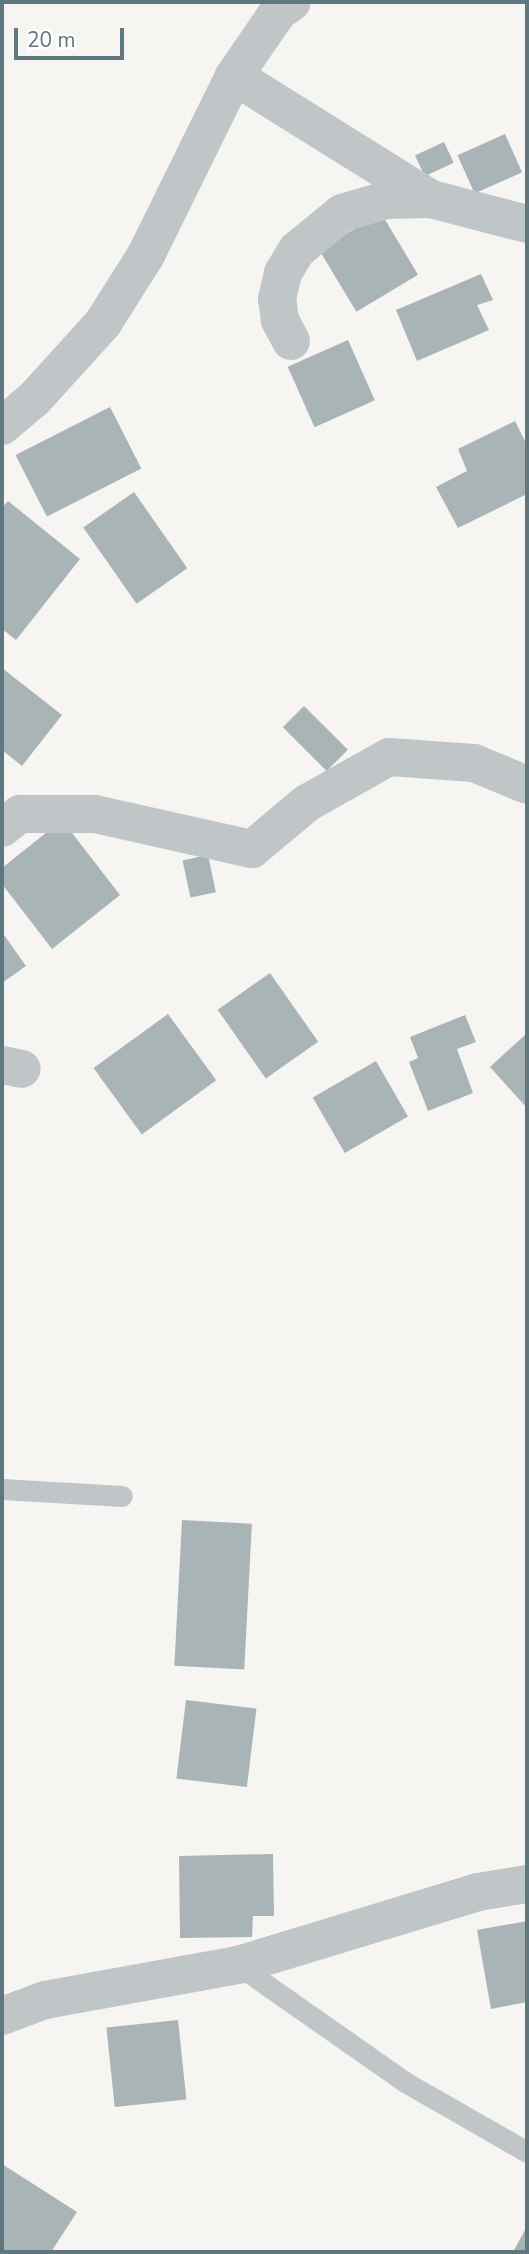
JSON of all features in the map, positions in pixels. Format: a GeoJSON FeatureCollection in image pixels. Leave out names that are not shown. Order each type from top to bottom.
{"type":"FeatureCollection","features":[{"type":"Feature","properties":{"kind":"street"},"geometry":{"type":"LineString","coordinates":[[2,426],[103,323],[146,255],[234,76],[278,12],[292,2]]}},
{"type":"Feature","properties":{"kind":"street"},"geometry":{"type":"LineString","coordinates":[[234,76],[431,200]]}},
{"type":"Feature","properties":{"kind":"street"},"geometry":{"type":"LineString","coordinates":[[291,341],[280,320],[277,299],[283,273],[297,250],[342,213],[386,200],[431,200],[527,224]]}},
{"type":"Feature","properties":{"kind":"street"},"geometry":{"type":"LineString","coordinates":[[2,828],[20,814],[95,814],[252,849],[307,803],[388,757],[474,763],[527,785]]}},
{"type":"Feature","properties":{"kind":"street"},"geometry":{"type":"LineString","coordinates":[[2,2016],[46,2000],[238,1965],[478,1892],[527,1884]]}},
{"type":"Feature","properties":{"kind":"lane"},"geometry":{"type":"LineString","coordinates":[[2,1489],[122,1496]]}},
{"type":"Feature","properties":{"kind":"lane"},"geometry":{"type":"LineString","coordinates":[[238,1965],[405,2082],[527,2152]]}},
{"type":"Feature","properties":{"kind":"building"},"geometry":{"type":"Polygon","coordinates":[[[505,134],[522,172],[475,194],[457,155],[505,134]]]}},
{"type":"Feature","properties":{"kind":"building"},"geometry":{"type":"Polygon","coordinates":[[[444,142],[454,163],[425,176],[415,156],[444,142]]]}},
{"type":"Feature","properties":{"kind":"building"},"geometry":{"type":"Polygon","coordinates":[[[381,213],[418,275],[356,312],[319,250],[381,213]]]}},
{"type":"Feature","properties":{"kind":"building"},"geometry":{"type":"Polygon","coordinates":[[[481,274],[493,300],[477,305],[489,330],[417,361],[396,310],[481,274]]]}},
{"type":"Feature","properties":{"kind":"building"},"geometry":{"type":"Polygon","coordinates":[[[348,340],[375,400],[315,427],[288,367],[348,340]]]}},
{"type":"Feature","properties":{"kind":"building"},"geometry":{"type":"Polygon","coordinates":[[[110,407],[141,468],[47,517],[16,455],[110,407]]]}},
{"type":"Feature","properties":{"kind":"building"},"geometry":{"type":"Polygon","coordinates":[[[515,421],[527,445],[527,494],[458,528],[436,487],[467,471],[458,449],[515,421]]]}},
{"type":"Feature","properties":{"kind":"building"},"geometry":{"type":"Polygon","coordinates":[[[134,492],[187,568],[137,604],[83,528],[134,492]]]}},
{"type":"Feature","properties":{"kind":"building"},"geometry":{"type":"Polygon","coordinates":[[[8,501],[80,559],[16,640],[2,629],[2,508],[8,501]]]}},
{"type":"Feature","properties":{"kind":"building"},"geometry":{"type":"Polygon","coordinates":[[[2,668],[62,715],[22,766],[2,750],[2,668]]]}},
{"type":"Feature","properties":{"kind":"building"},"geometry":{"type":"Polygon","coordinates":[[[304,706],[348,750],[327,771],[283,727],[304,706]]]}},
{"type":"Feature","properties":{"kind":"building"},"geometry":{"type":"Polygon","coordinates":[[[62,820],[120,895],[52,949],[2,884],[2,868],[62,820]]]}},
{"type":"Feature","properties":{"kind":"building"},"geometry":{"type":"Polygon","coordinates":[[[208,855],[216,892],[190,898],[183,860],[208,855]]]}},
{"type":"Feature","properties":{"kind":"building"},"geometry":{"type":"Polygon","coordinates":[[[2,932],[26,966],[2,983],[2,932]]]}},
{"type":"Feature","properties":{"kind":"building"},"geometry":{"type":"Polygon","coordinates":[[[270,973],[318,1042],[266,1079],[218,1010],[270,973]]]}},
{"type":"Feature","properties":{"kind":"building"},"geometry":{"type":"Polygon","coordinates":[[[168,1014],[216,1080],[142,1134],[94,1068],[168,1014]]]}},
{"type":"Feature","properties":{"kind":"building"},"geometry":{"type":"Polygon","coordinates":[[[465,1015],[476,1042],[457,1049],[473,1093],[428,1111],[409,1062],[418,1058],[410,1037],[465,1015]]]}},
{"type":"Feature","properties":{"kind":"building"},"geometry":{"type":"Polygon","coordinates":[[[527,1033],[527,1108],[490,1067],[527,1033]]]}},
{"type":"Feature","properties":{"kind":"building"},"geometry":{"type":"Polygon","coordinates":[[[376,1061],[408,1116],[345,1153],[313,1098],[376,1061]]]}},
{"type":"Feature","properties":{"kind":"building"},"geometry":{"type":"Polygon","coordinates":[[[182,1520],[252,1524],[244,1669],[174,1666],[182,1520]]]}},
{"type":"Feature","properties":{"kind":"building"},"geometry":{"type":"Polygon","coordinates":[[[186,1700],[256,1709],[247,1787],[176,1778],[186,1700]]]}},
{"type":"Feature","properties":{"kind":"building"},"geometry":{"type":"Polygon","coordinates":[[[273,1854],[274,1916],[253,1916],[252,1937],[180,1938],[179,1856],[273,1854]]]}},
{"type":"Feature","properties":{"kind":"building"},"geometry":{"type":"Polygon","coordinates":[[[527,1921],[527,2002],[491,2009],[477,1930],[527,1921]]]}},
{"type":"Feature","properties":{"kind":"building"},"geometry":{"type":"Polygon","coordinates":[[[178,2020],[186,2100],[115,2107],[106,2028],[178,2020]]]}},
{"type":"Feature","properties":{"kind":"building"},"geometry":{"type":"Polygon","coordinates":[[[2,2164],[77,2212],[51,2252],[2,2252],[2,2164]]]}},
{"type":"Feature","properties":{"kind":"building"},"geometry":{"type":"Polygon","coordinates":[[[527,2226],[527,2252],[513,2252],[527,2226]]]}}]}
